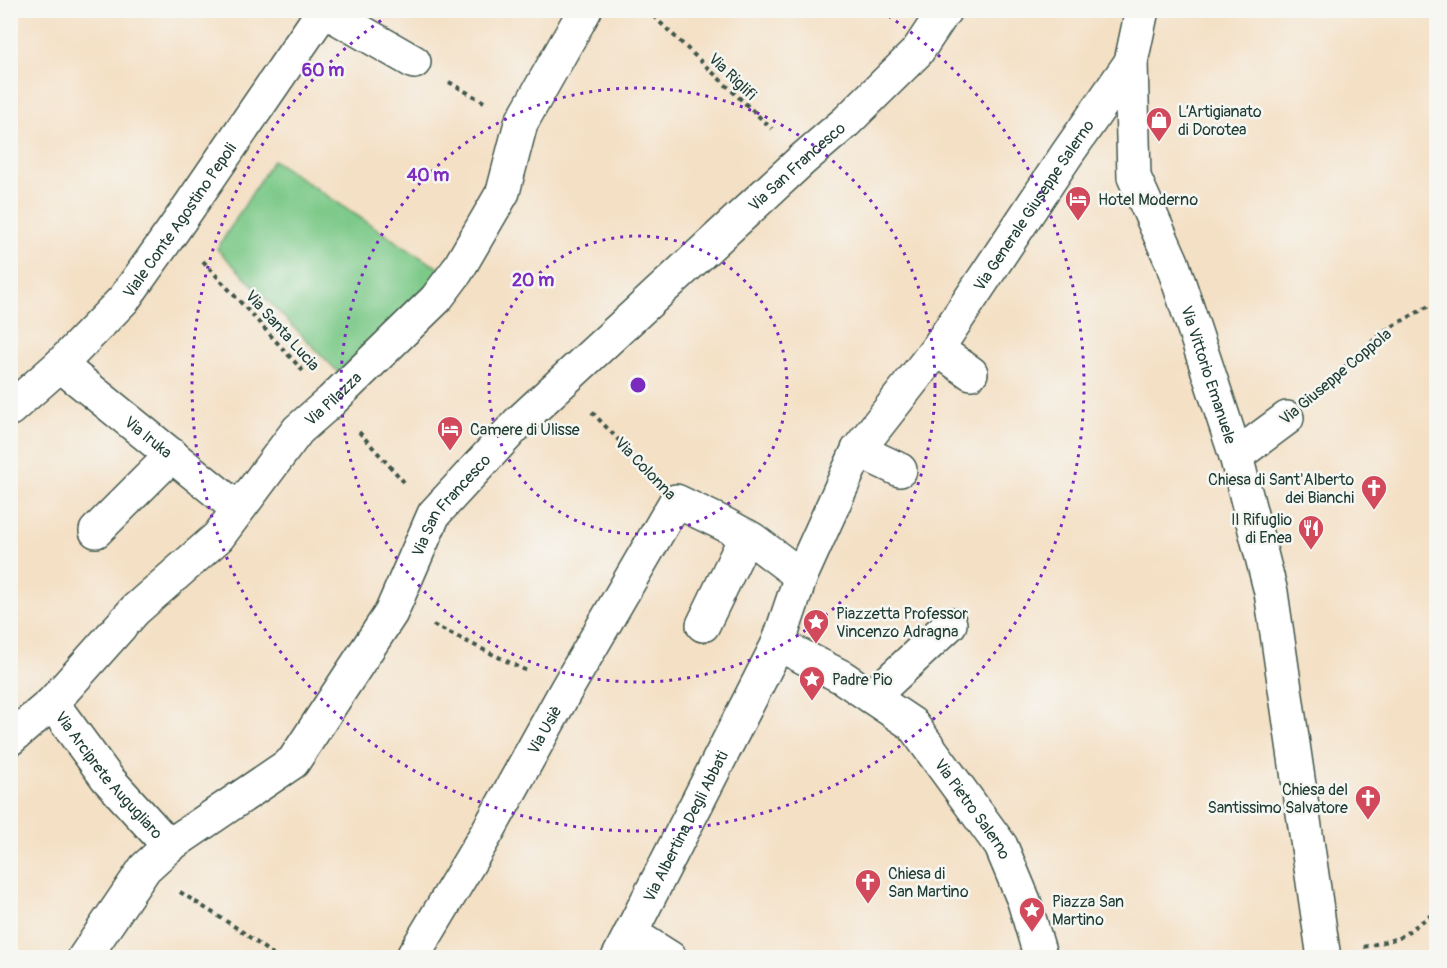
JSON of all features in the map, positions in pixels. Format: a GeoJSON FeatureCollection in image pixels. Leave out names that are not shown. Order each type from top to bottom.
{"type":"FeatureCollection","features":[{"type":"Feature","properties":{"kind":"street","name":"Via Pilazza"},"geometry":{"type":"LineString","coordinates":[[10,739],[52,703],[135,610],[218,537],[298,430],[436,299],[458,271],[503,192],[521,123],[585,10]]}},
{"type":"Feature","properties":{"kind":"street","name":"Via San Francesco"},"geometry":{"type":"LineString","coordinates":[[84,957],[145,868],[169,846],[293,762],[391,613],[434,514],[519,422],[803,159],[846,122],[917,52],[945,10]]}},
{"type":"Feature","properties":{"kind":"street","name":"Via Vittorio Emanuele"},"geometry":{"type":"LineString","coordinates":[[1142,10],[1131,62],[1134,177],[1172,262],[1236,456],[1271,592],[1324,957]]}},
{"type":"Feature","properties":{"kind":"street"},"geometry":{"type":"LineString","coordinates":[[325,11],[414,62]]}},
{"type":"Feature","properties":{"kind":"street","name":"Viale Conte Agostino Pepoli"},"geometry":{"type":"LineString","coordinates":[[10,409],[60,365],[124,299],[325,11]]}},
{"type":"Feature","properties":{"kind":"street","name":"Via Generale Giuseppe Salerno"},"geometry":{"type":"LineString","coordinates":[[778,644],[801,576],[858,450],[937,349],[1131,62]]}},
{"type":"Feature","properties":{"kind":"street"},"geometry":{"type":"LineString","coordinates":[[937,349],[971,373]]}},
{"type":"Feature","properties":{"kind":"street","name":"Via Iruka"},"geometry":{"type":"LineString","coordinates":[[60,365],[238,509]]}},
{"type":"Feature","properties":{"kind":"street","name":"Via Giuseppe Coppola"},"geometry":{"type":"LineString","coordinates":[[1236,456],[1287,418]]}},
{"type":"Feature","properties":{"kind":"street"},"geometry":{"type":"LineString","coordinates":[[858,450],[900,470]]}},
{"type":"Feature","properties":{"kind":"street"},"geometry":{"type":"LineString","coordinates":[[96,531],[171,455]]}},
{"type":"Feature","properties":{"kind":"street","name":"Via Colonna"},"geometry":{"type":"LineString","coordinates":[[676,501],[752,539],[801,576]]}},
{"type":"Feature","properties":{"kind":"street","name":"Via Usiè"},"geometry":{"type":"LineString","coordinates":[[412,957],[488,831],[566,690],[676,501]]}},
{"type":"Feature","properties":{"kind":"street"},"geometry":{"type":"LineString","coordinates":[[703,625],[746,536]]}},
{"type":"Feature","properties":{"kind":"street"},"geometry":{"type":"LineString","coordinates":[[884,686],[950,624]]}},
{"type":"Feature","properties":{"kind":"street","name":"Via Pietro Salerno"},"geometry":{"type":"LineString","coordinates":[[778,644],[842,677],[884,686],[1001,846],[1024,902],[1041,957]]}},
{"type":"Feature","properties":{"kind":"street","name":"Via Albertina Degli Abbati"},"geometry":{"type":"LineString","coordinates":[[625,946],[778,644]]}},
{"type":"Feature","properties":{"kind":"street","name":"Via Arciprete Augugliaro"},"geometry":{"type":"LineString","coordinates":[[52,703],[107,778],[169,846]]}},
{"type":"Feature","properties":{"kind":"street"},"geometry":{"type":"LineString","coordinates":[[625,946],[670,957]]}},
{"type":"Feature","properties":{"kind":"path","name":"Via Riglifi"},"geometry":{"type":"LineString","coordinates":[[647,10],[803,159]]}},
{"type":"Feature","properties":{"kind":"path"},"geometry":{"type":"LineString","coordinates":[[414,62],[521,123]]}},
{"type":"Feature","properties":{"kind":"path","name":"Via Santa Lucia"},"geometry":{"type":"LineString","coordinates":[[174,229],[397,474]]}},
{"type":"Feature","properties":{"kind":"path","name":"Via Giuseppe Coppola"},"geometry":{"type":"LineString","coordinates":[[1287,418],[1384,332],[1437,302]]}},
{"type":"Feature","properties":{"kind":"path","name":"Via Colonna"},"geometry":{"type":"LineString","coordinates":[[563,381],[676,501]]}},
{"type":"Feature","properties":{"kind":"path"},"geometry":{"type":"LineString","coordinates":[[394,607],[566,690]]}},
{"type":"Feature","properties":{"kind":"path"},"geometry":{"type":"LineString","coordinates":[[145,868],[277,957]]}},
{"type":"Feature","properties":{"kind":"path"},"geometry":{"type":"LineString","coordinates":[[1324,957],[1399,938],[1430,916],[1437,915]]}},
{"type":"Feature","properties":{"kind":"green space"},"geometry":{"type":"Polygon","coordinates":[[[273,160],[442,270],[432,283],[339,373],[217,249],[273,160]]]}},
{"type":"Feature","properties":{"kind":"place","name":"L’Artigianato di Dorotea"},"geometry":{"type":"Point","coordinates":[1159,143]}},
{"type":"Feature","properties":{"kind":"place","name":"Hotel Moderno"},"geometry":{"type":"Point","coordinates":[1078,222]}},
{"type":"Feature","properties":{"kind":"place","name":"Camere di Ulisse"},"geometry":{"type":"Point","coordinates":[450,452]}},
{"type":"Feature","properties":{"kind":"place","name":"Chiesa di Sant'Alberto dei Bianchi"},"geometry":{"type":"Point","coordinates":[1374,511]}},
{"type":"Feature","properties":{"kind":"place","name":"Il Rifuglio di Enea"},"geometry":{"type":"Point","coordinates":[1311,551]}},
{"type":"Feature","properties":{"kind":"place","name":"Piazzetta Professor Vincenzo Adragna"},"geometry":{"type":"Point","coordinates":[816,645]}},
{"type":"Feature","properties":{"kind":"place","name":"Padre Pio"},"geometry":{"type":"Point","coordinates":[812,702]}},
{"type":"Feature","properties":{"kind":"place","name":"Chiesa del Santissimo Salvatore"},"geometry":{"type":"Point","coordinates":[1368,821]}},
{"type":"Feature","properties":{"kind":"place","name":"Chiesa di San Martino"},"geometry":{"type":"Point","coordinates":[868,905]}},
{"type":"Feature","properties":{"kind":"place","name":"Piazza San Martino"},"geometry":{"type":"Point","coordinates":[1032,933]}}]}
